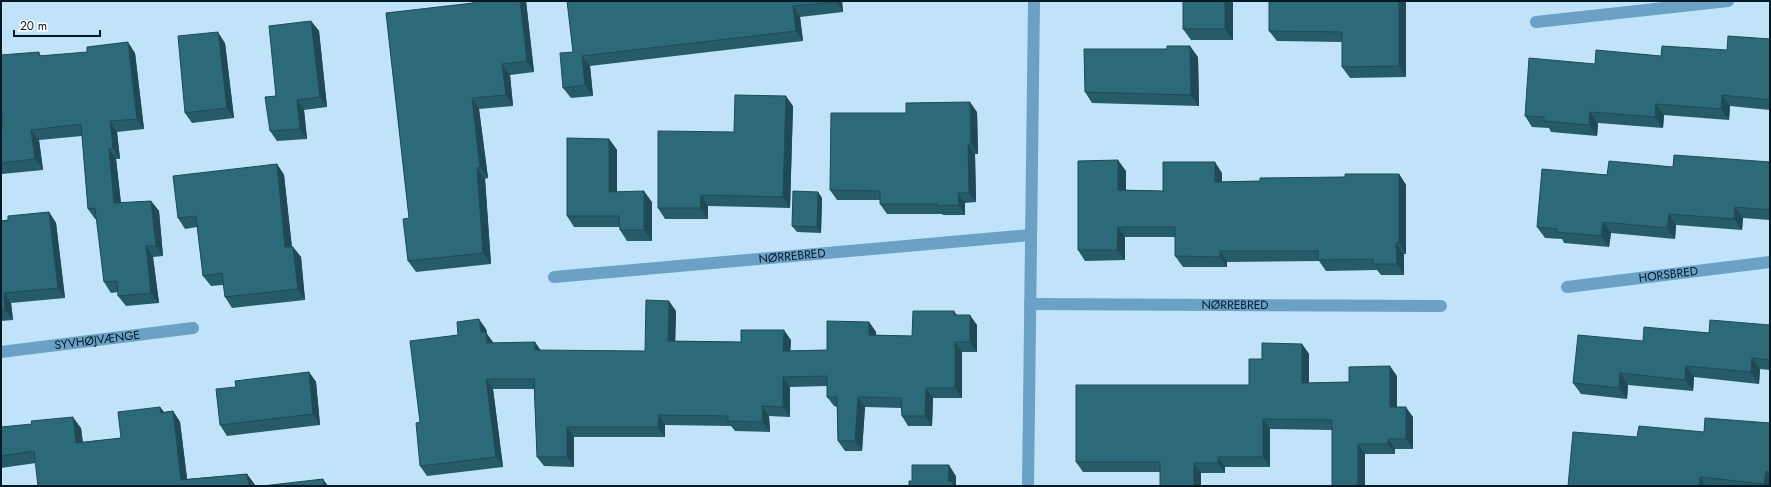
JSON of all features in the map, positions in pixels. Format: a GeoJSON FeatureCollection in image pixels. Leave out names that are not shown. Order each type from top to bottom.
{"type":"FeatureCollection","features":[{"type":"Feature","properties":{"kind":"street"},"geometry":{"type":"LineString","coordinates":[[1028,486],[1034,1]]}},
{"type":"Feature","properties":{"kind":"street"},"geometry":{"type":"LineString","coordinates":[[1536,22],[1728,1]]}},
{"type":"Feature","properties":{"kind":"street","name":"NØRREBRED"},"geometry":{"type":"LineString","coordinates":[[554,277],[1031,235]]}},
{"type":"Feature","properties":{"kind":"street","name":"HORSBRED"},"geometry":{"type":"LineString","coordinates":[[1568,287],[1770,262]]}},
{"type":"Feature","properties":{"kind":"street","name":"NØRREBRED"},"geometry":{"type":"LineString","coordinates":[[1030,304],[1441,306]]}},
{"type":"Feature","properties":{"kind":"street","name":"SYVHØJVÆNGE"},"geometry":{"type":"LineString","coordinates":[[1,352],[193,328]]}},
{"type":"Feature","properties":{"kind":"building"},"geometry":{"type":"Polygon","coordinates":[[[473,1],[520,1],[527,61],[502,64],[506,95],[472,98],[480,167],[477,168],[483,253],[408,261],[403,219],[409,218],[386,13],[473,3],[473,1]]]}},
{"type":"Feature","properties":{"kind":"building"},"geometry":{"type":"Polygon","coordinates":[[[567,1],[836,2],[793,6],[796,31],[582,56],[585,85],[563,88],[560,53],[573,52],[567,1]]]}},
{"type":"Feature","properties":{"kind":"building"},"geometry":{"type":"Polygon","coordinates":[[[1183,1],[1225,1],[1225,29],[1183,29],[1183,1]]]}},
{"type":"Feature","properties":{"kind":"building"},"geometry":{"type":"Polygon","coordinates":[[[1269,1],[1399,1],[1399,66],[1342,67],[1342,32],[1269,31],[1269,1]]]}},
{"type":"Feature","properties":{"kind":"building"},"geometry":{"type":"Polygon","coordinates":[[[311,21],[320,97],[297,100],[300,129],[270,131],[265,97],[276,96],[269,26],[311,21]]]}},
{"type":"Feature","properties":{"kind":"building"},"geometry":{"type":"Polygon","coordinates":[[[218,32],[227,108],[185,113],[178,36],[218,32]]]}},
{"type":"Feature","properties":{"kind":"building"},"geometry":{"type":"Polygon","coordinates":[[[1728,36],[1770,39],[1770,100],[1722,95],[1721,109],[1656,104],[1655,117],[1590,112],[1589,125],[1544,121],[1544,117],[1525,116],[1529,58],[1595,64],[1596,50],[1661,56],[1662,46],[1727,50],[1728,36]]]}},
{"type":"Feature","properties":{"kind":"building"},"geometry":{"type":"Polygon","coordinates":[[[128,42],[137,119],[110,121],[113,148],[109,149],[114,203],[151,201],[156,246],[146,246],[151,293],[118,296],[117,281],[104,282],[95,208],[88,209],[81,124],[31,130],[35,159],[1,163],[1,131],[3,130],[1,107],[1,55],[39,52],[39,56],[87,52],[87,47],[128,42]]]}},
{"type":"Feature","properties":{"kind":"building"},"geometry":{"type":"Polygon","coordinates":[[[1167,46],[1190,46],[1191,95],[1085,92],[1084,49],[1167,49],[1167,46]]]}},
{"type":"Feature","properties":{"kind":"building"},"geometry":{"type":"Polygon","coordinates":[[[735,95],[786,96],[783,197],[701,195],[700,208],[658,208],[658,131],[734,132],[735,95]]]}},
{"type":"Feature","properties":{"kind":"building"},"geometry":{"type":"Polygon","coordinates":[[[970,102],[971,144],[968,144],[969,193],[958,193],[959,205],[937,206],[937,204],[880,204],[880,191],[830,190],[831,113],[906,113],[906,103],[970,102]]]}},
{"type":"Feature","properties":{"kind":"building"},"geometry":{"type":"Polygon","coordinates":[[[567,138],[609,139],[609,192],[644,191],[644,230],[620,230],[619,216],[567,216],[567,138]]]}},
{"type":"Feature","properties":{"kind":"building"},"geometry":{"type":"Polygon","coordinates":[[[1674,155],[1770,162],[1770,210],[1735,207],[1734,219],[1669,214],[1667,228],[1603,222],[1601,236],[1556,232],[1557,229],[1537,227],[1542,169],[1607,175],[1609,161],[1673,167],[1674,155]]]}},
{"type":"Feature","properties":{"kind":"building"},"geometry":{"type":"Polygon","coordinates":[[[1118,160],[1118,190],[1163,191],[1163,162],[1215,162],[1215,182],[1260,181],[1260,178],[1345,177],[1345,174],[1399,174],[1399,243],[1396,243],[1397,264],[1373,264],[1373,259],[1318,260],[1318,251],[1220,251],[1220,257],[1175,256],[1175,227],[1118,227],[1117,250],[1078,250],[1078,161],[1118,160]]]}},
{"type":"Feature","properties":{"kind":"building"},"geometry":{"type":"Polygon","coordinates":[[[277,164],[285,247],[293,247],[298,289],[225,297],[222,273],[203,276],[196,216],[178,218],[173,176],[277,164]]]}},
{"type":"Feature","properties":{"kind":"building"},"geometry":{"type":"Polygon","coordinates":[[[793,191],[818,192],[817,227],[792,226],[793,191]]]}},
{"type":"Feature","properties":{"kind":"building"},"geometry":{"type":"Polygon","coordinates":[[[49,212],[58,288],[4,293],[5,310],[1,310],[1,221],[8,220],[8,216],[49,212]]]}},
{"type":"Feature","properties":{"kind":"building"},"geometry":{"type":"Polygon","coordinates":[[[646,300],[669,301],[668,341],[741,342],[741,330],[784,330],[783,351],[827,350],[827,321],[869,322],[869,335],[912,336],[913,311],[954,311],[954,315],[970,315],[970,342],[955,342],[955,388],[926,388],[925,416],[902,416],[901,398],[858,397],[855,441],[838,441],[837,397],[827,397],[827,376],[783,377],[783,407],[762,406],[763,422],[728,421],[728,416],[659,415],[658,427],[567,427],[567,457],[537,457],[534,379],[486,379],[496,457],[420,466],[416,423],[420,422],[410,341],[458,335],[457,322],[479,319],[481,332],[486,332],[487,343],[535,342],[535,350],[645,351],[646,300]]]}},
{"type":"Feature","properties":{"kind":"building"},"geometry":{"type":"Polygon","coordinates":[[[1710,320],[1770,325],[1770,360],[1752,358],[1751,372],[1686,366],[1685,380],[1620,373],[1619,388],[1573,383],[1578,335],[1643,341],[1644,327],[1709,333],[1710,320]]]}},
{"type":"Feature","properties":{"kind":"building"},"geometry":{"type":"Polygon","coordinates":[[[1262,343],[1302,344],[1302,383],[1349,382],[1349,367],[1390,366],[1390,407],[1406,407],[1406,439],[1388,439],[1388,444],[1358,444],[1358,485],[1355,486],[1332,486],[1332,420],[1263,419],[1263,457],[1218,457],[1218,463],[1194,463],[1194,486],[1160,486],[1160,462],[1076,462],[1076,385],[1249,385],[1249,359],[1262,359],[1262,343]]]}},
{"type":"Feature","properties":{"kind":"building"},"geometry":{"type":"Polygon","coordinates":[[[309,372],[313,414],[220,425],[216,389],[236,387],[235,381],[309,372]]]}},
{"type":"Feature","properties":{"kind":"building"},"geometry":{"type":"Polygon","coordinates":[[[160,407],[161,413],[173,411],[181,480],[247,474],[249,486],[38,486],[34,451],[1,456],[1,427],[32,424],[31,421],[73,417],[76,443],[121,438],[118,412],[160,407]]]}},
{"type":"Feature","properties":{"kind":"building"},"geometry":{"type":"Polygon","coordinates":[[[1705,418],[1770,423],[1770,472],[1766,471],[1764,484],[1700,477],[1699,486],[1568,486],[1573,432],[1637,437],[1639,426],[1704,432],[1705,418]]]}},
{"type":"Feature","properties":{"kind":"building"},"geometry":{"type":"Polygon","coordinates":[[[912,465],[949,465],[948,481],[953,482],[953,486],[909,486],[909,481],[912,481],[912,465]]]}},
{"type":"Feature","properties":{"kind":"building"},"geometry":{"type":"Polygon","coordinates":[[[323,479],[324,486],[262,486],[323,479]]]}}]}
